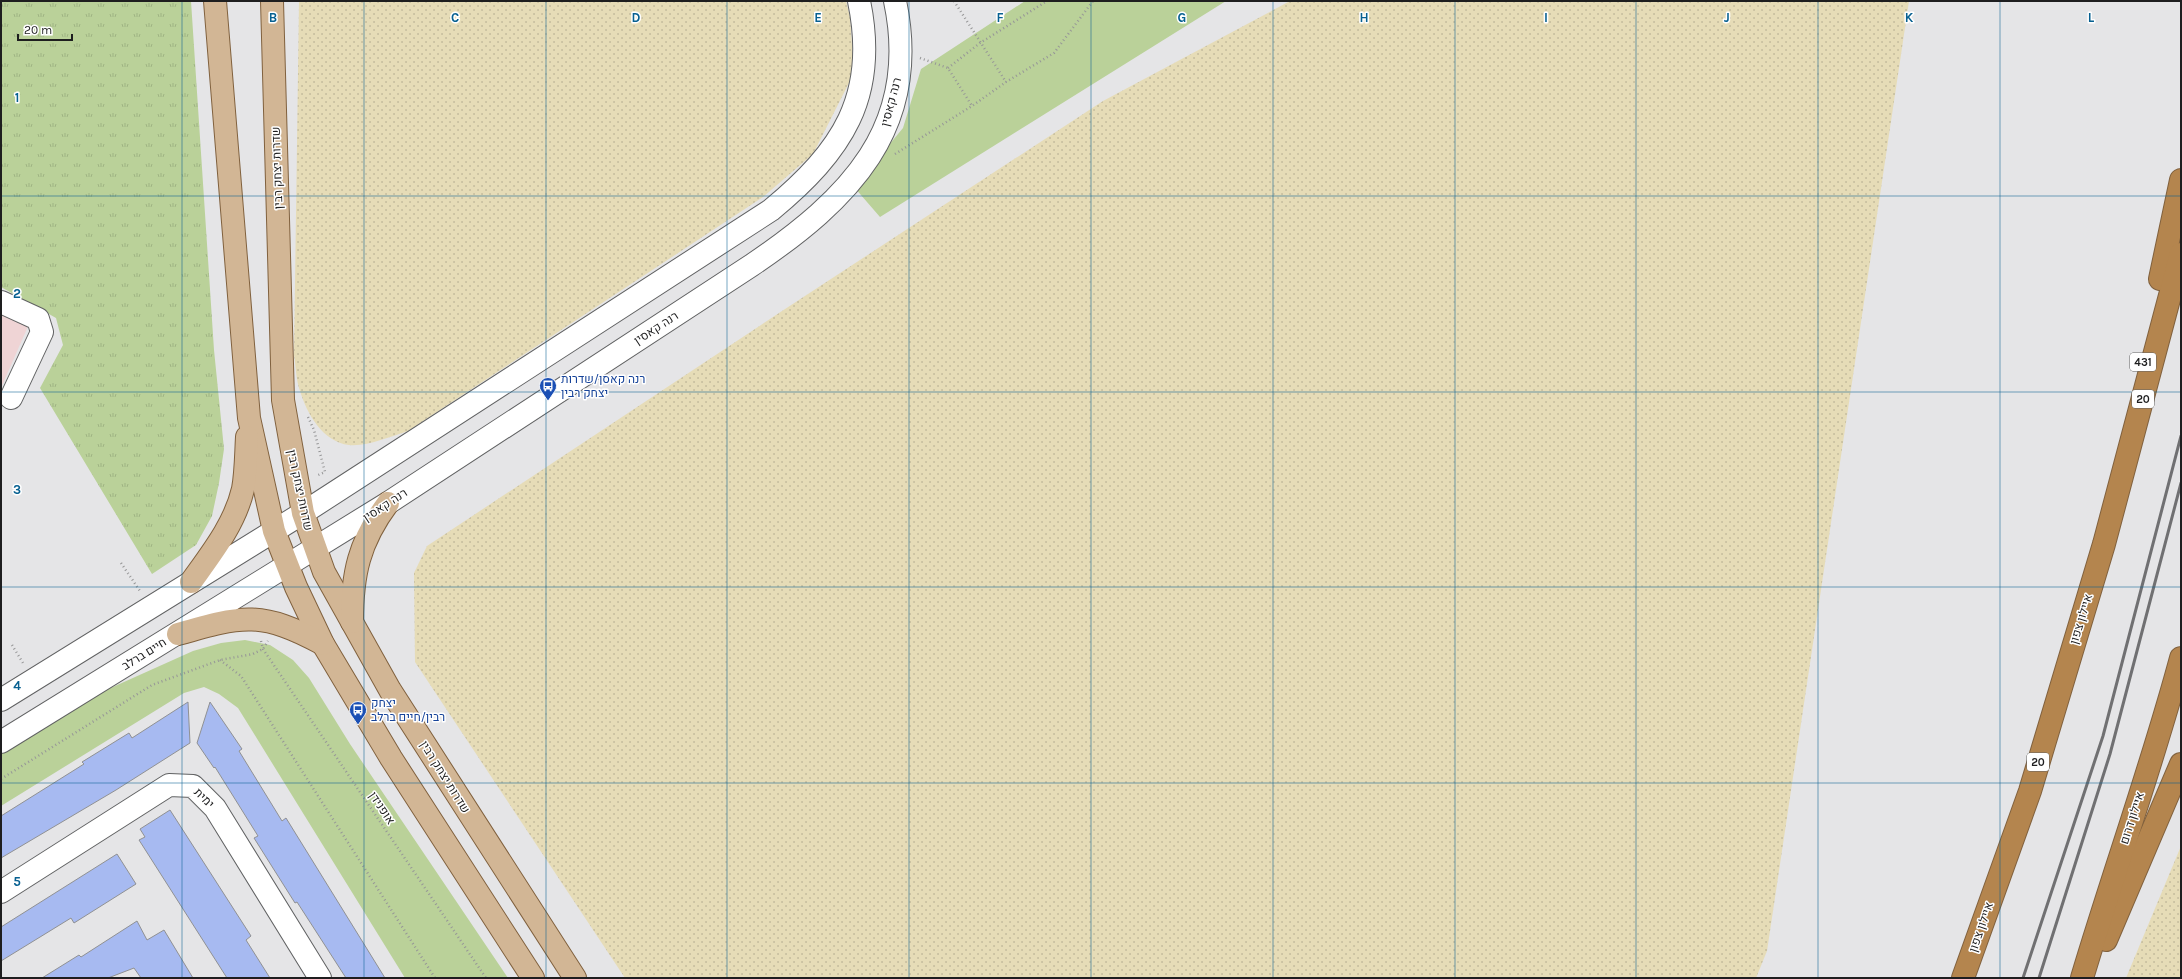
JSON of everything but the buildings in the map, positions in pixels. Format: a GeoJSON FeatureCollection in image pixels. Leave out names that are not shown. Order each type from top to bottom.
{"type":"FeatureCollection","features":[{"type":"Feature","properties":{"kind":"highway","name":"431"},"geometry":{"type":"LineString","coordinates":[[2104,544],[2181,180]]}},
{"type":"Feature","properties":{"kind":"highway","name":"איילון צפון"},"geometry":{"type":"LineString","coordinates":[[1963,978],[2030,791],[2104,544],[2181,254]]}},
{"type":"Feature","properties":{"kind":"highway","name":"איילון דרום"},"geometry":{"type":"LineString","coordinates":[[2082,978],[2113,874],[2164,720],[2181,658]]}},
{"type":"Feature","properties":{"kind":"highway"},"geometry":{"type":"LineString","coordinates":[[2089,978],[2181,764]]}},
{"type":"Feature","properties":{"kind":"main road"},"geometry":{"type":"LineString","coordinates":[[215,1],[249,418],[274,531],[323,644],[391,758],[533,978]]}},
{"type":"Feature","properties":{"kind":"main road","name":"שדרות יצחק רבין"},"geometry":{"type":"LineString","coordinates":[[272,1],[283,400],[303,513],[314,550],[352,625],[390,690],[460,802],[575,978]]}},
{"type":"Feature","properties":{"kind":"main road"},"geometry":{"type":"LineString","coordinates":[[191,582],[215,549],[235,512],[243,488],[249,418]]}},
{"type":"Feature","properties":{"kind":"main road"},"geometry":{"type":"LineString","coordinates":[[352,625],[352,589],[361,550],[374,523],[388,503]]}},
{"type":"Feature","properties":{"kind":"main road"},"geometry":{"type":"LineString","coordinates":[[178,634],[222,621],[245,618],[286,625],[323,644]]}},
{"type":"Feature","properties":{"kind":"street"},"geometry":{"type":"LineString","coordinates":[[1,700],[303,513],[771,210],[793,191],[830,153],[855,108],[864,73],[865,55],[864,34],[859,1]]}},
{"type":"Feature","properties":{"kind":"street","name":"רנה קאסין"},"geometry":{"type":"LineString","coordinates":[[288,566],[388,503],[786,242],[836,200],[858,175],[869,159],[888,121],[894,102],[899,77],[900,55],[900,31],[895,1]]}},
{"type":"Feature","properties":{"kind":"street"},"geometry":{"type":"LineString","coordinates":[[1,302],[38,319],[42,332],[11,398]]}},
{"type":"Feature","properties":{"kind":"street","name":"חיים ברלב"},"geometry":{"type":"LineString","coordinates":[[1,742],[288,566]]}},
{"type":"Feature","properties":{"kind":"street","name":"ימית"},"geometry":{"type":"LineString","coordinates":[[1,892],[169,785],[193,786],[215,808],[320,978]]}},
{"type":"Feature","properties":{"kind":"path"},"geometry":{"type":"LineString","coordinates":[[954,1],[1006,82]]}},
{"type":"Feature","properties":{"kind":"path"},"geometry":{"type":"LineString","coordinates":[[948,68],[980,43],[1047,1]]}},
{"type":"Feature","properties":{"kind":"path"},"geometry":{"type":"LineString","coordinates":[[891,156],[972,106],[1006,82],[1054,52],[1093,1]]}},
{"type":"Feature","properties":{"kind":"path"},"geometry":{"type":"LineString","coordinates":[[916,56],[948,68],[972,106]]}},
{"type":"Feature","properties":{"kind":"path"},"geometry":{"type":"LineString","coordinates":[[122,563],[151,607]]}},
{"type":"Feature","properties":{"kind":"path","name":"אופנידן"},"geometry":{"type":"LineString","coordinates":[[220,660],[253,654],[263,649],[486,978]]}},
{"type":"Feature","properties":{"kind":"path"},"geometry":{"type":"LineString","coordinates":[[1,778],[152,685],[220,660],[241,676],[435,978]]}},
{"type":"Feature","properties":{"kind":"shaded area"},"geometry":{"type":"Polygon","coordinates":[[[1,312],[29,324],[1,388],[1,312]]]}},
{"type":"Feature","properties":{"kind":"green space"},"geometry":{"type":"Polygon","coordinates":[[[1,1],[191,1],[214,350],[224,449],[212,516],[196,545],[152,574],[40,388],[63,345],[56,318],[1,287],[1,1]]]}},
{"type":"Feature","properties":{"kind":"green space"},"geometry":{"type":"Polygon","coordinates":[[[1025,1],[1226,1],[880,217],[854,187],[903,128],[921,69],[1025,1]]]}},
{"type":"Feature","properties":{"kind":"green space"},"geometry":{"type":"Polygon","coordinates":[[[245,640],[270,645],[293,660],[309,678],[350,744],[508,978],[405,978],[238,708],[219,694],[204,687],[184,693],[1,806],[1,753],[95,695],[193,651],[221,643],[245,640]]]}},
{"type":"Feature","properties":{"kind":"sand"},"geometry":{"type":"Polygon","coordinates":[[[299,1],[846,1],[850,17],[854,73],[813,154],[763,197],[408,431],[371,443],[349,445],[331,439],[317,426],[303,400],[297,378],[294,355],[299,1]]]}},
{"type":"Feature","properties":{"kind":"sand"},"geometry":{"type":"Polygon","coordinates":[[[1290,1],[1909,1],[1767,951],[1756,978],[625,978],[415,662],[414,573],[427,546],[1103,101],[1290,1]]]}},
{"type":"Feature","properties":{"kind":"sand"},"geometry":{"type":"Polygon","coordinates":[[[2181,846],[2181,978],[2126,978],[2181,846]]]}},
{"type":"Feature","properties":{"kind":"railway"},"geometry":{"type":"LineString","coordinates":[[2023,978],[2103,736],[2181,436]]}},
{"type":"Feature","properties":{"kind":"railway"},"geometry":{"type":"LineString","coordinates":[[2039,978],[2110,754],[2181,483]]}},
{"type":"Feature","properties":{"kind":"place","name":"רנה קאסן/שדרות יצחק רבין"},"geometry":{"type":"Point","coordinates":[548,401]}},
{"type":"Feature","properties":{"kind":"place","name":"יצחק רבין/חיים ברלב"},"geometry":{"type":"Point","coordinates":[358,725]}}]}
